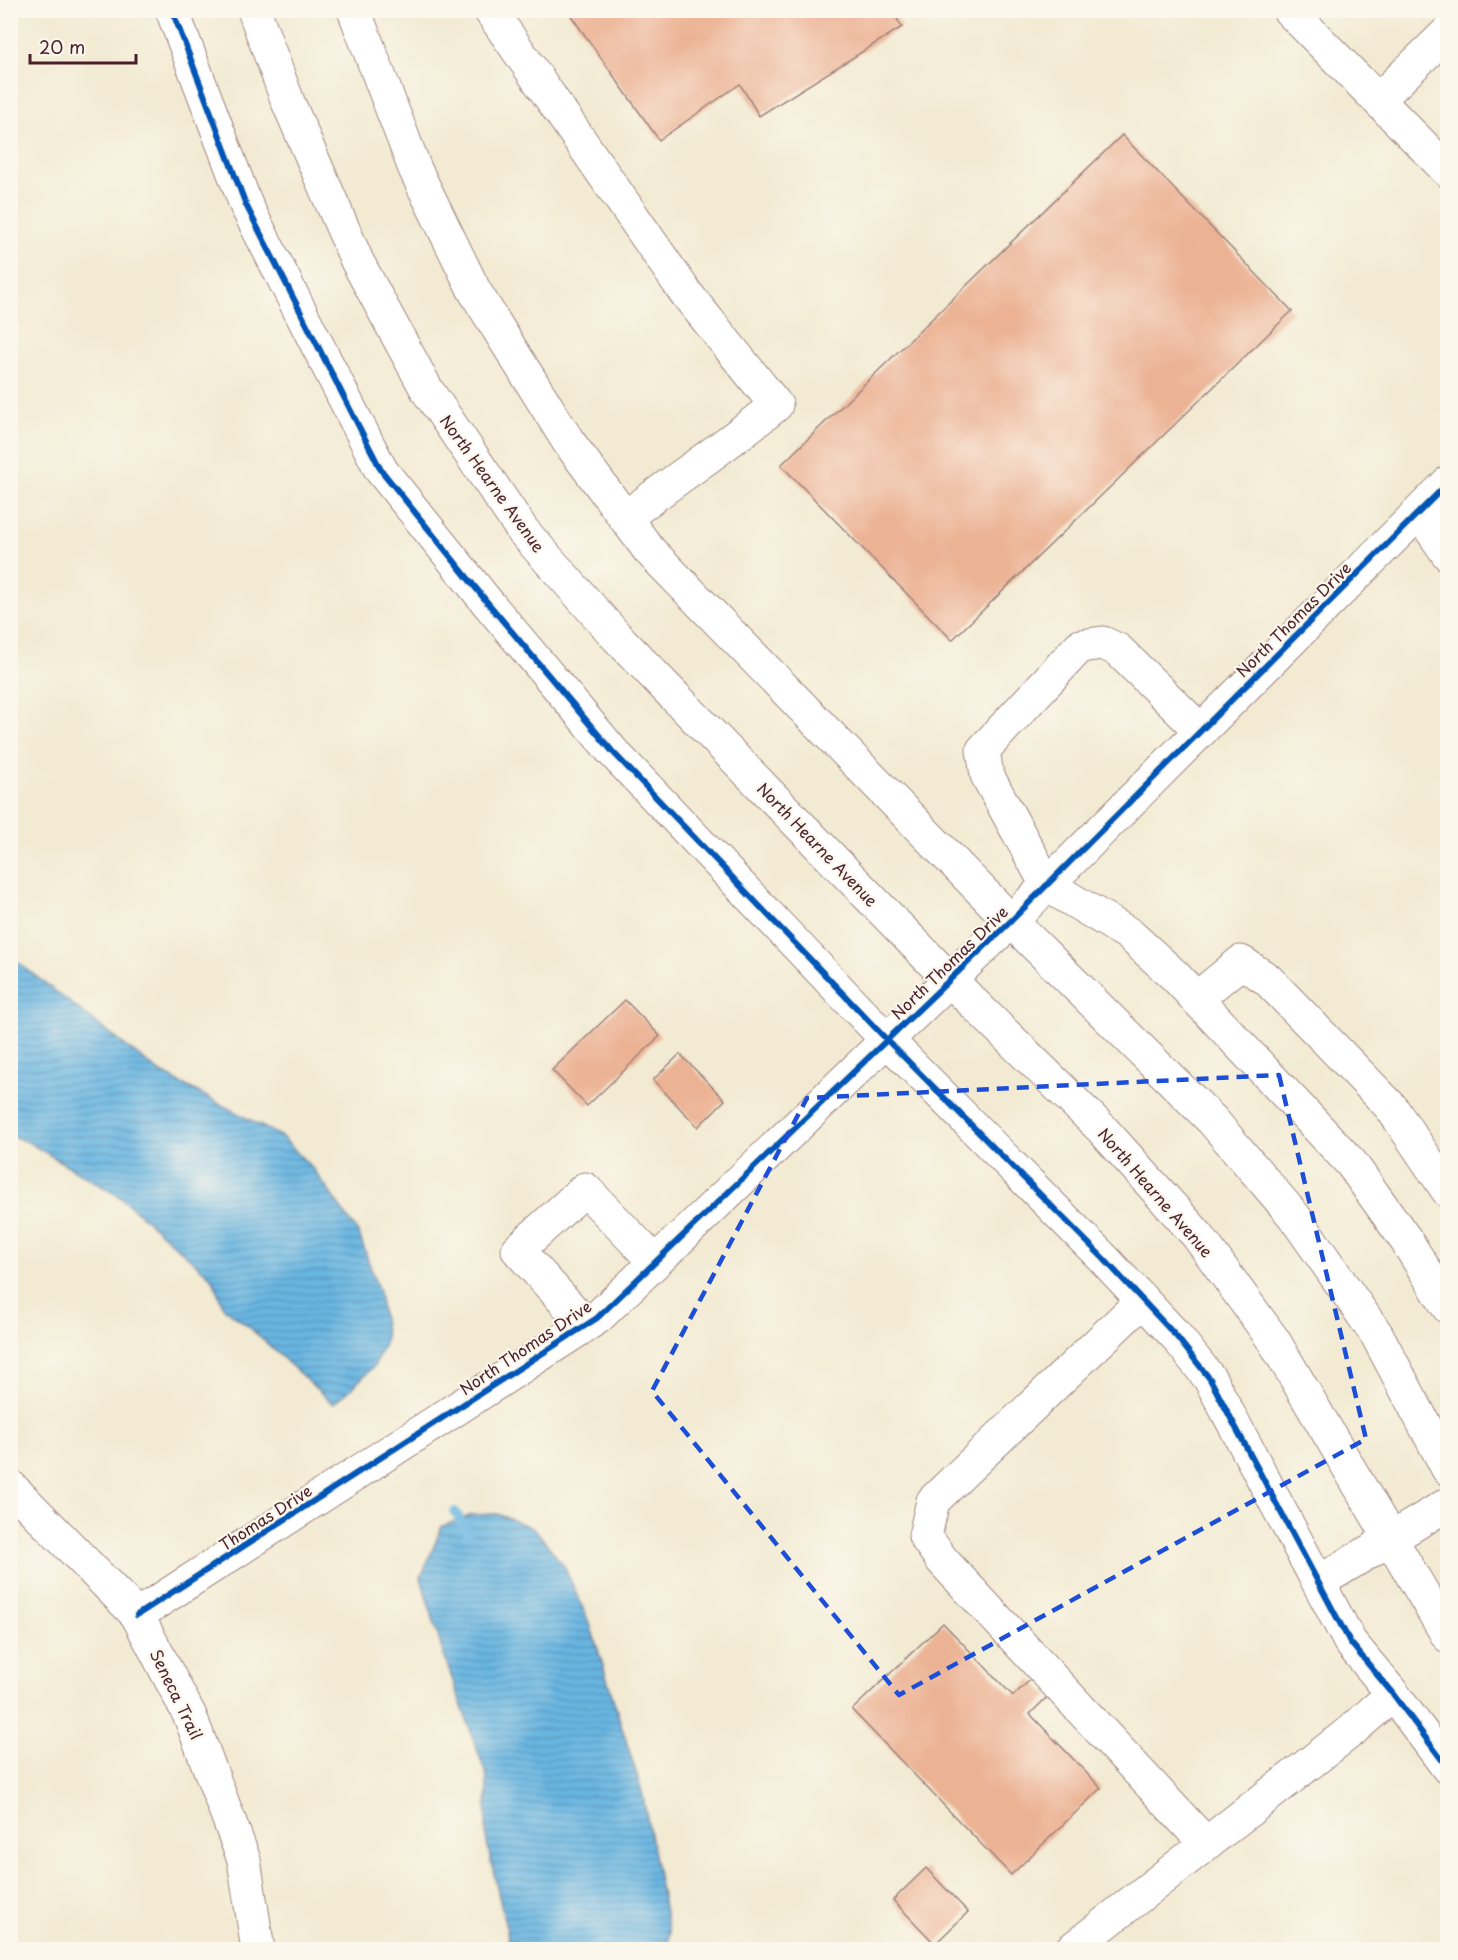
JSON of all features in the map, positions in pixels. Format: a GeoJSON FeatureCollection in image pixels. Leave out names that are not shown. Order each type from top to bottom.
{"type":"FeatureCollection","features":[{"type":"Feature","properties":{"kind":"street"},"geometry":{"type":"LineString","coordinates":[[172,10],[246,206],[381,470],[487,602],[612,751],[887,1040],[1103,1258],[1176,1336],[1210,1379],[1350,1642],[1393,1694],[1448,1768]]}},
{"type":"Feature","properties":{"kind":"street","name":"North Hearne Avenue"},"geometry":{"type":"LineString","coordinates":[[254,10],[288,102],[357,261],[427,390],[523,531],[617,637],[950,980],[1102,1129],[1198,1236],[1274,1341],[1448,1636]]}},
{"type":"Feature","properties":{"kind":"street"},"geometry":{"type":"LineString","coordinates":[[490,10],[685,292],[776,405],[748,429],[625,518]]}},
{"type":"Feature","properties":{"kind":"street"},"geometry":{"type":"LineString","coordinates":[[1289,10],[1448,171]]}},
{"type":"Feature","properties":{"kind":"street"},"geometry":{"type":"LineString","coordinates":[[355,11],[415,169],[474,290],[568,441],[625,518],[649,550],[1011,921],[1212,1120],[1294,1216],[1377,1335],[1448,1469]]}},
{"type":"Feature","properties":{"kind":"street"},"geometry":{"type":"LineString","coordinates":[[1378,100],[1448,32]]}},
{"type":"Feature","properties":{"kind":"street","name":"North Thomas Drive"},"geometry":{"type":"LineString","coordinates":[[407,1441],[597,1318],[1011,921],[1448,483]]}},
{"type":"Feature","properties":{"kind":"street"},"geometry":{"type":"LineString","coordinates":[[1419,512],[1448,554]]}},
{"type":"Feature","properties":{"kind":"street"},"geometry":{"type":"LineString","coordinates":[[1202,730],[1118,650],[1103,643],[1080,646],[983,750],[987,775],[1047,885],[1129,934],[1175,976],[1351,1163],[1406,1240],[1448,1307]]}},
{"type":"Feature","properties":{"kind":"street"},"geometry":{"type":"LineString","coordinates":[[1196,999],[1241,962],[1267,979],[1391,1107],[1448,1191]]}},
{"type":"Feature","properties":{"kind":"street"},"geometry":{"type":"LineString","coordinates":[[586,1325],[518,1250],[585,1188],[655,1262]]}},
{"type":"Feature","properties":{"kind":"street"},"geometry":{"type":"LineString","coordinates":[[1142,1300],[933,1501],[926,1536],[942,1560],[1206,1845]]}},
{"type":"Feature","properties":{"kind":"street","name":"Thomas Drive"},"geometry":{"type":"LineString","coordinates":[[137,1615],[407,1441]]}},
{"type":"Feature","properties":{"kind":"street","name":"Seneca Trail"},"geometry":{"type":"LineString","coordinates":[[10,1486],[137,1615],[190,1716],[244,1860],[258,1950]]}},
{"type":"Feature","properties":{"kind":"street"},"geometry":{"type":"LineString","coordinates":[[1319,1582],[1448,1504]]}},
{"type":"Feature","properties":{"kind":"street"},"geometry":{"type":"LineString","coordinates":[[1071,1950],[1351,1731],[1393,1694]]}},
{"type":"Feature","properties":{"kind":"highlighted area"},"geometry":{"type":"Polygon","coordinates":[[[1279,1075],[1366,1439],[899,1695],[652,1391],[807,1098],[1279,1075]]]}},
{"type":"Feature","properties":{"kind":"water"},"geometry":{"type":"Polygon","coordinates":[[[10,956],[158,1071],[282,1137],[314,1170],[359,1234],[379,1292],[386,1339],[374,1366],[333,1404],[249,1327],[223,1307],[213,1279],[120,1197],[28,1142],[11,1136],[10,956]]]}},
{"type":"Feature","properties":{"kind":"water"},"geometry":{"type":"Polygon","coordinates":[[[497,1514],[535,1529],[564,1566],[591,1627],[642,1792],[669,1933],[668,1949],[511,1949],[486,1839],[487,1777],[444,1656],[421,1578],[442,1526],[472,1515],[497,1514]]]}},
{"type":"Feature","properties":{"kind":"building"},"geometry":{"type":"Polygon","coordinates":[[[567,10],[909,10],[897,19],[902,27],[759,116],[740,84],[659,140],[567,10]]]}},
{"type":"Feature","properties":{"kind":"building"},"geometry":{"type":"Polygon","coordinates":[[[1122,135],[1292,311],[952,640],[781,465],[1122,135]]]}},
{"type":"Feature","properties":{"kind":"building"},"geometry":{"type":"Polygon","coordinates":[[[625,1000],[660,1036],[587,1106],[552,1070],[625,1000]]]}},
{"type":"Feature","properties":{"kind":"building"},"geometry":{"type":"Polygon","coordinates":[[[680,1054],[725,1100],[698,1127],[653,1080],[680,1054]]]}},
{"type":"Feature","properties":{"kind":"building"},"geometry":{"type":"Polygon","coordinates":[[[943,1623],[1013,1696],[1031,1679],[1048,1696],[1030,1714],[1101,1788],[1011,1875],[852,1710],[943,1623]]]}},
{"type":"Feature","properties":{"kind":"building"},"geometry":{"type":"Polygon","coordinates":[[[926,1868],[968,1912],[935,1944],[893,1900],[926,1868]]]}},
{"type":"Feature","properties":{"kind":"waterway"},"geometry":{"type":"LineString","coordinates":[[455,1512],[467,1532]]}},
{"type":"Feature","properties":{"kind":"cycle path"},"geometry":{"type":"LineString","coordinates":[[172,10],[246,205],[381,470],[487,602],[612,751],[887,1040],[1103,1258],[1176,1336],[1210,1379],[1350,1642],[1393,1694],[1448,1768]]}},
{"type":"Feature","properties":{"kind":"cycle path"},"geometry":{"type":"LineString","coordinates":[[137,1615],[597,1318],[1011,921],[1448,483]]}}]}
